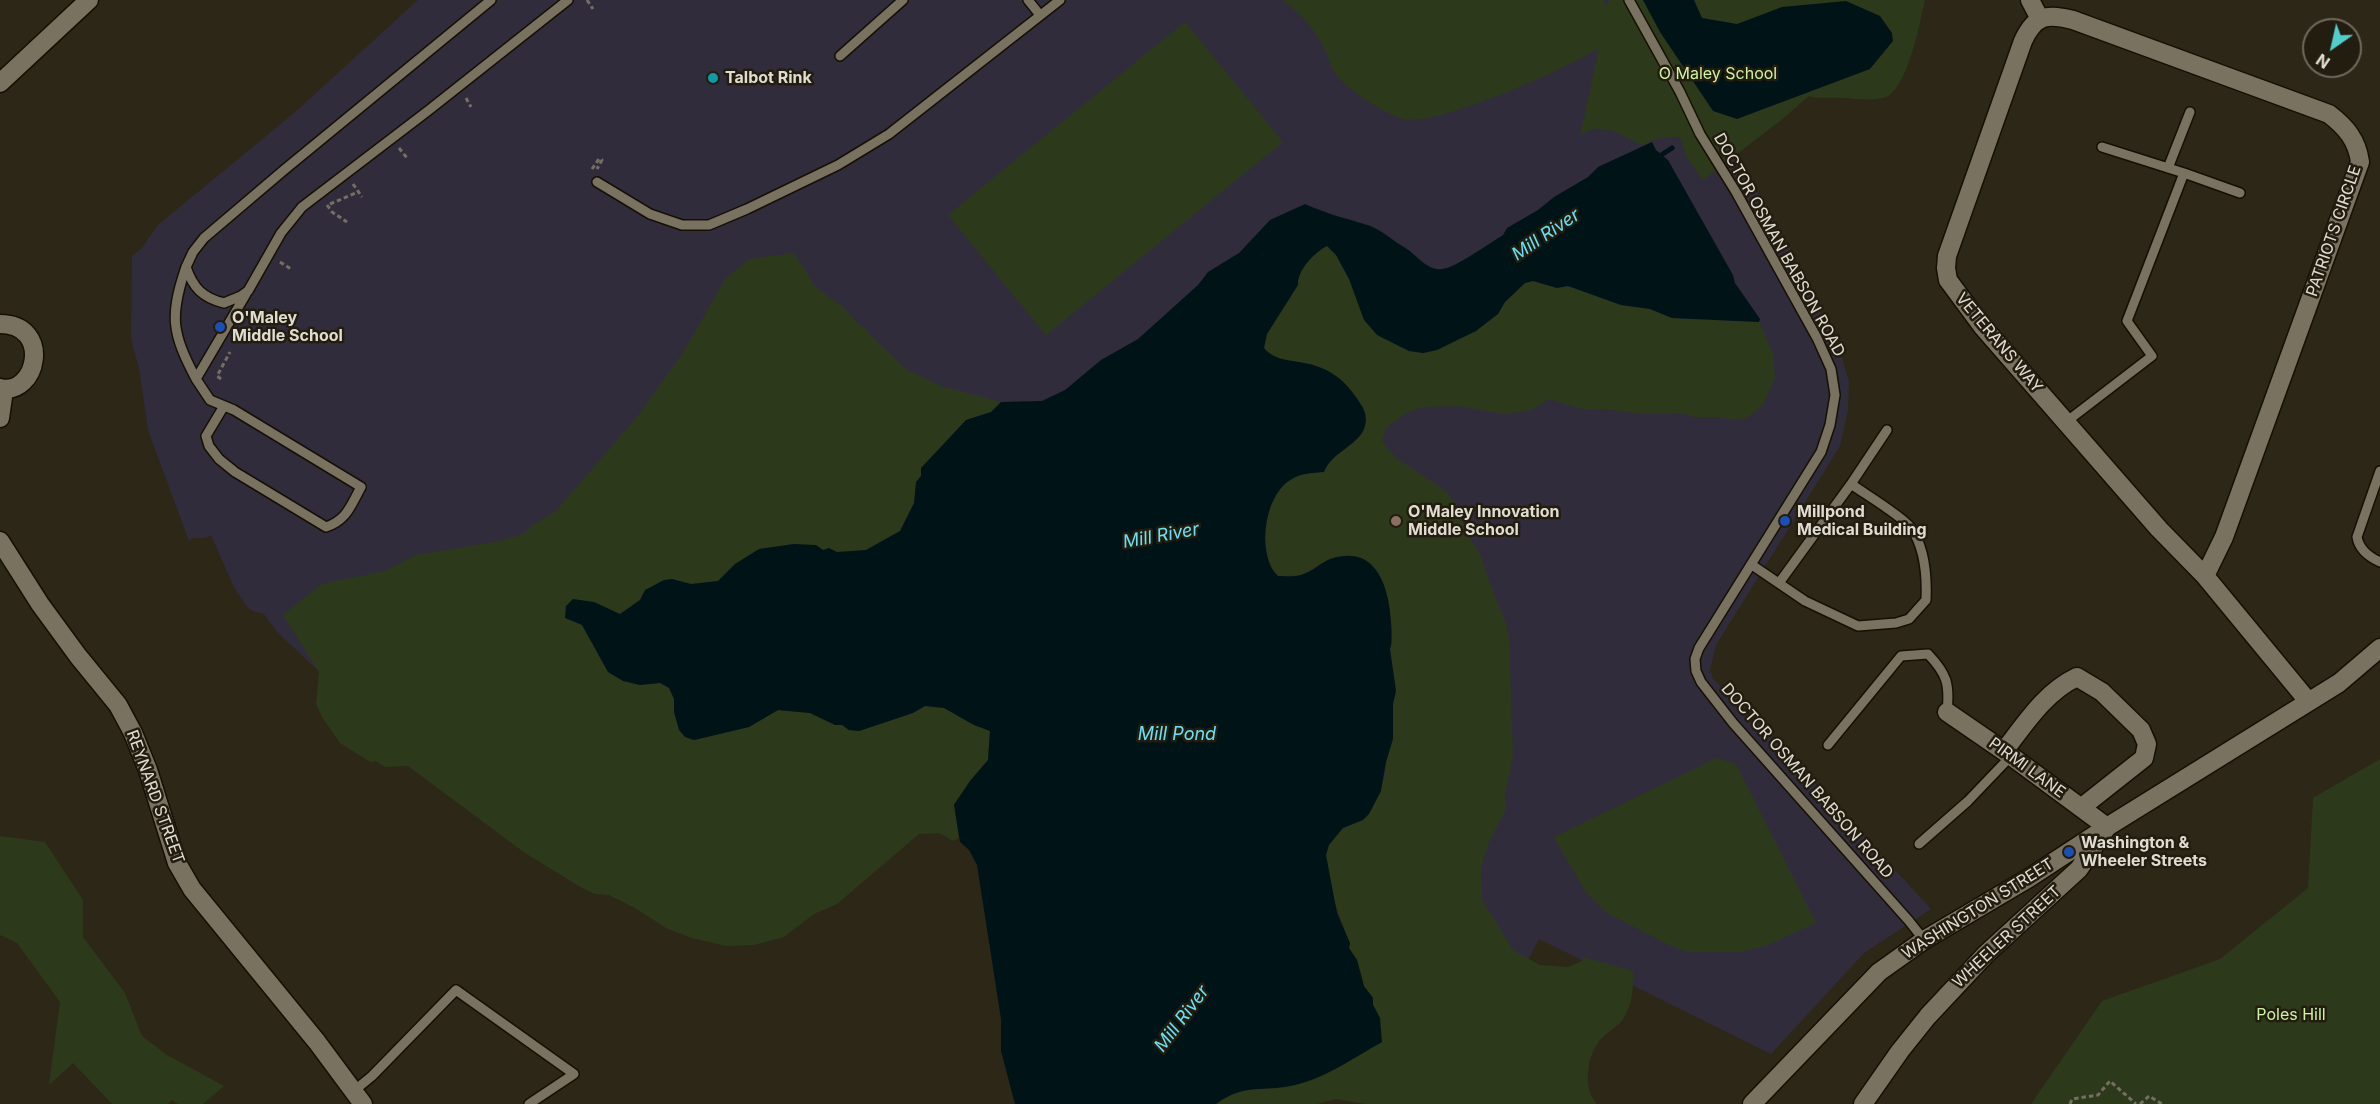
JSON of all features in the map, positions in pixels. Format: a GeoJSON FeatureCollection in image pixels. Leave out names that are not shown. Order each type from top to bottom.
{"type":"FeatureCollection","features":[{"type":"Feature","properties":{"kind":"street"},"geometry":{"type":"LineString","coordinates":[[0,83],[89,0]]}},
{"type":"Feature","properties":{"kind":"street"},"geometry":{"type":"LineString","coordinates":[[2030,0],[2040,19]]}},
{"type":"Feature","properties":{"kind":"street","name":"PATRIOTS CIRCLE"},"geometry":{"type":"LineString","coordinates":[[2040,19],[2052,15],[2073,20],[2329,114],[2351,134],[2358,148],[2360,162],[2224,537],[2205,576]]}},
{"type":"Feature","properties":{"kind":"street","name":"VETERANS WAY"},"geometry":{"type":"LineString","coordinates":[[2040,19],[2028,30],[2023,41],[1947,256],[1948,280],[1966,307],[2159,529],[2205,576],[2308,701]]}},
{"type":"Feature","properties":{"kind":"street"},"geometry":{"type":"LineString","coordinates":[[0,324],[18,326],[31,340],[36,355],[30,373],[18,386],[2,389],[0,418]]}},
{"type":"Feature","properties":{"kind":"street","name":"REYNARD STREET"},"geometry":{"type":"LineString","coordinates":[[0,542],[40,604],[118,705],[133,733],[148,770],[177,863],[192,889],[359,1097]]}},
{"type":"Feature","properties":{"kind":"street","name":"WASHINGTON STREET"},"geometry":{"type":"LineString","coordinates":[[1752,1104],[1879,972],[1924,940],[2029,878],[2339,683],[2380,648]]}},
{"type":"Feature","properties":{"kind":"street"},"geometry":{"type":"LineString","coordinates":[[2008,754],[2049,695],[2064,683],[2077,677],[2102,692],[2141,730],[2147,744],[2144,758],[2082,807]]}},
{"type":"Feature","properties":{"kind":"street","name":"PIRMI LANE"},"geometry":{"type":"LineString","coordinates":[[1947,712],[2107,827]]}},
{"type":"Feature","properties":{"kind":"street","name":"WHEELER STREET"},"geometry":{"type":"LineString","coordinates":[[1863,1104],[1928,1016],[1986,954],[2079,869],[2107,827]]}},
{"type":"Feature","properties":{"kind":"lane"},"geometry":{"type":"LineString","coordinates":[[224,406],[206,436],[209,446],[219,459],[235,472],[326,527],[338,523],[345,516],[362,487],[224,406],[210,400],[196,379],[182,350],[175,322],[175,304],[186,267],[193,252],[204,238],[491,0]]}},
{"type":"Feature","properties":{"kind":"lane"},"geometry":{"type":"LineString","coordinates":[[196,379],[289,220],[315,195],[429,111],[568,0]]}},
{"type":"Feature","properties":{"kind":"lane"},"geometry":{"type":"LineString","coordinates":[[840,56],[903,0]]}},
{"type":"Feature","properties":{"kind":"lane"},"geometry":{"type":"LineString","coordinates":[[1028,0],[1040,15]]}},
{"type":"Feature","properties":{"kind":"lane"},"geometry":{"type":"LineString","coordinates":[[597,182],[650,214],[682,225],[709,225],[838,165],[889,134],[1060,0]]}},
{"type":"Feature","properties":{"kind":"lane","name":"DOCTOR OSMAN BABSON ROAD"},"geometry":{"type":"LineString","coordinates":[[1629,0],[1680,92],[1700,134],[1736,192],[1817,338],[1834,383],[1835,395],[1830,424],[1821,452],[1699,648],[1695,659],[1696,671],[1701,682],[1733,723],[1924,940]]}},
{"type":"Feature","properties":{"kind":"lane"},"geometry":{"type":"LineString","coordinates":[[2168,168],[2190,112]]}},
{"type":"Feature","properties":{"kind":"lane"},"geometry":{"type":"LineString","coordinates":[[2102,147],[2240,193]]}},
{"type":"Feature","properties":{"kind":"lane"},"geometry":{"type":"LineString","coordinates":[[2066,422],[2152,356],[2127,321],[2184,173]]}},
{"type":"Feature","properties":{"kind":"lane"},"geometry":{"type":"LineString","coordinates":[[186,267],[192,284],[203,295],[214,301],[224,303],[248,291]]}},
{"type":"Feature","properties":{"kind":"lane"},"geometry":{"type":"LineString","coordinates":[[1779,583],[1887,430]]}},
{"type":"Feature","properties":{"kind":"lane"},"geometry":{"type":"LineString","coordinates":[[2380,471],[2357,537],[2358,544],[2364,551],[2380,562]]}},
{"type":"Feature","properties":{"kind":"lane"},"geometry":{"type":"LineString","coordinates":[[1752,565],[1805,601],[1858,626],[1909,619],[1926,600],[1924,561],[1910,528],[1851,484]]}},
{"type":"Feature","properties":{"kind":"lane"},"geometry":{"type":"LineString","coordinates":[[1828,745],[1901,656],[1928,654],[1942,668],[1948,687],[1947,712]]}},
{"type":"Feature","properties":{"kind":"lane"},"geometry":{"type":"LineString","coordinates":[[1919,844],[1968,801],[2008,754]]}},
{"type":"Feature","properties":{"kind":"lane"},"geometry":{"type":"LineString","coordinates":[[359,1097],[372,1076],[456,990],[574,1074],[529,1104]]}},
{"type":"Feature","properties":{"kind":"path"},"geometry":{"type":"LineString","coordinates":[[587,0],[593,9]]}},
{"type":"Feature","properties":{"kind":"path"},"geometry":{"type":"LineString","coordinates":[[590,172],[599,159],[602,160],[596,171]]}},
{"type":"Feature","properties":{"kind":"path"},"geometry":{"type":"LineString","coordinates":[[320,209],[358,192]]}},
{"type":"Feature","properties":{"kind":"path"},"geometry":{"type":"LineString","coordinates":[[327,205],[332,212],[347,222]]}},
{"type":"Feature","properties":{"kind":"path"},"geometry":{"type":"LineString","coordinates":[[274,271],[280,261]]}},
{"type":"Feature","properties":{"kind":"path"},"geometry":{"type":"LineString","coordinates":[[221,379],[217,376],[232,349]]}},
{"type":"Feature","properties":{"kind":"path"},"geometry":{"type":"LineString","coordinates":[[2070,1104],[2072,1099],[2098,1095],[2110,1081],[2138,1104],[2149,1096],[2162,1104]]}},
{"type":"Feature","properties":{"kind":"shaded area","name":"O'Maley Innovation Middle School"},"geometry":{"type":"Polygon","coordinates":[[[418,0],[1647,0],[1787,244],[1841,354],[1849,382],[1848,410],[1840,446],[1716,645],[1710,670],[1713,679],[1788,754],[1931,909],[1864,953],[1771,1054],[1539,939],[1475,1060],[1183,734],[324,676],[277,632],[264,614],[247,607],[234,587],[211,535],[205,538],[192,538],[189,541],[148,430],[139,368],[131,339],[132,256],[141,249],[158,225],[294,113],[418,0]]]}},
{"type":"Feature","properties":{"kind":"green space","name":"O Maley School"},"geometry":{"type":"Polygon","coordinates":[[[1283,0],[1603,0],[1607,6],[1609,0],[1925,0],[1907,68],[1894,91],[1886,97],[1871,99],[1809,96],[1703,180],[1686,156],[1680,137],[1660,138],[1642,145],[1603,129],[1588,131],[1580,136],[1599,48],[1560,69],[1472,105],[1420,119],[1403,119],[1366,100],[1340,79],[1313,30],[1283,0]]]}},
{"type":"Feature","properties":{"kind":"green space"},"geometry":{"type":"Polygon","coordinates":[[[1185,22],[1283,142],[1046,335],[948,215],[1185,22]]]}},
{"type":"Feature","properties":{"kind":"green space"},"geometry":{"type":"Polygon","coordinates":[[[1328,246],[1336,255],[1349,279],[1409,351],[1423,353],[1437,350],[1498,314],[1505,302],[1525,283],[1533,281],[1557,288],[1568,286],[1621,305],[1650,309],[1672,318],[1759,322],[1773,353],[1775,377],[1763,405],[1747,418],[1734,420],[1719,417],[1693,417],[1682,413],[1643,414],[1603,409],[1586,410],[1549,399],[1532,410],[1504,414],[1460,406],[1423,407],[1406,413],[1386,428],[1382,441],[1396,458],[1446,491],[1456,504],[1470,539],[1480,554],[1506,623],[1509,637],[1513,756],[1505,794],[1506,809],[1489,842],[1481,868],[1482,900],[1513,950],[1540,965],[1568,967],[1582,961],[1583,957],[1633,971],[1633,989],[1625,1016],[1601,1039],[1592,1053],[1588,1080],[1592,1097],[1597,1104],[1366,1104],[1336,1099],[1317,1104],[1216,1104],[1229,1094],[1244,1089],[1295,1085],[1330,1071],[1380,1018],[1373,1005],[1373,998],[1364,986],[1357,960],[1349,948],[1350,943],[1329,878],[1326,853],[1332,839],[1348,826],[1363,820],[1385,777],[1386,762],[1393,739],[1393,704],[1396,691],[1389,621],[1329,560],[1301,575],[1278,576],[1267,554],[1266,540],[1270,510],[1282,487],[1299,476],[1324,472],[1332,460],[1358,437],[1365,427],[1366,412],[1318,366],[1271,357],[1264,348],[1267,334],[1298,285],[1300,273],[1313,257],[1328,246]]]}},
{"type":"Feature","properties":{"kind":"green space"},"geometry":{"type":"Polygon","coordinates":[[[793,253],[814,286],[844,308],[907,370],[941,386],[1001,402],[991,412],[966,420],[922,468],[921,476],[916,483],[914,503],[900,531],[866,550],[837,552],[794,544],[759,549],[735,564],[718,581],[691,584],[672,579],[645,590],[640,600],[620,614],[594,602],[582,625],[608,672],[640,685],[660,683],[669,688],[674,699],[674,712],[685,737],[694,740],[749,727],[778,710],[810,713],[835,725],[859,731],[913,713],[925,706],[944,708],[990,731],[988,760],[954,804],[959,838],[953,841],[939,833],[919,834],[837,904],[814,914],[784,937],[754,945],[726,946],[692,938],[666,928],[609,895],[595,894],[582,888],[525,853],[408,766],[385,767],[376,761],[370,762],[340,743],[316,704],[319,672],[283,615],[322,584],[384,571],[416,555],[500,541],[523,534],[534,524],[555,512],[637,417],[684,351],[726,278],[750,259],[793,253]]]}},
{"type":"Feature","properties":{"kind":"green space"},"geometry":{"type":"Polygon","coordinates":[[[1717,758],[1736,764],[1816,923],[1768,945],[1741,952],[1690,952],[1669,945],[1607,913],[1585,891],[1554,837],[1717,758]]]}},
{"type":"Feature","properties":{"kind":"green space","name":"Poles Hill"},"geometry":{"type":"Polygon","coordinates":[[[2380,759],[2380,1104],[2031,1104],[2102,1001],[2220,959],[2308,888],[2313,798],[2380,759]]]}},
{"type":"Feature","properties":{"kind":"green space"},"geometry":{"type":"Polygon","coordinates":[[[0,836],[45,842],[83,900],[83,937],[125,993],[142,1036],[167,1055],[224,1086],[203,1104],[178,1104],[172,1100],[168,1104],[112,1104],[73,1063],[49,1085],[60,1002],[17,943],[0,935],[0,836]]]}},
{"type":"Feature","properties":{"kind":"water"},"geometry":{"type":"Polygon","coordinates":[[[1643,0],[1694,0],[1702,18],[1737,24],[1782,7],[1846,1],[1880,16],[1892,33],[1893,41],[1870,69],[1737,119],[1713,111],[1660,32],[1643,0]]]}},
{"type":"Feature","properties":{"kind":"water","name":"Mill Pond"},"geometry":{"type":"Polygon","coordinates":[[[1652,142],[1656,150],[1668,160],[1733,275],[1735,283],[1760,319],[1759,322],[1672,318],[1650,309],[1621,305],[1568,286],[1557,288],[1533,281],[1525,283],[1505,302],[1498,314],[1476,331],[1437,350],[1423,353],[1409,351],[1377,335],[1364,320],[1349,279],[1336,255],[1327,246],[1312,257],[1300,273],[1298,285],[1267,334],[1264,348],[1275,357],[1312,365],[1332,373],[1343,381],[1352,391],[1366,418],[1361,435],[1333,459],[1324,472],[1292,479],[1275,497],[1269,510],[1265,540],[1271,566],[1278,576],[1299,576],[1330,559],[1352,556],[1361,558],[1376,569],[1385,588],[1391,617],[1390,649],[1396,691],[1393,704],[1393,739],[1381,791],[1369,814],[1363,820],[1343,828],[1329,845],[1326,855],[1337,913],[1350,943],[1349,948],[1357,960],[1364,986],[1373,998],[1373,1005],[1380,1018],[1382,1042],[1307,1082],[1284,1087],[1246,1090],[1216,1104],[1015,1104],[1001,1051],[1001,1019],[977,865],[969,850],[960,842],[954,805],[988,760],[990,731],[944,708],[925,706],[913,713],[859,731],[835,725],[810,713],[778,710],[749,727],[694,740],[685,737],[679,730],[674,712],[674,699],[669,688],[660,683],[640,685],[623,681],[608,672],[582,625],[565,618],[566,606],[573,599],[594,602],[620,614],[640,600],[645,590],[664,580],[672,579],[691,584],[718,581],[735,564],[759,549],[794,544],[816,545],[823,550],[829,548],[837,552],[866,550],[900,531],[914,503],[916,482],[921,476],[921,468],[966,420],[991,412],[1001,402],[1042,401],[1065,390],[1101,360],[1138,339],[1198,285],[1208,272],[1239,253],[1270,220],[1305,204],[1374,228],[1429,266],[1447,268],[1503,235],[1507,228],[1588,177],[1598,167],[1652,142]]]}},
{"type":"Feature","properties":{"kind":"waterway","name":"Mill River"},"geometry":{"type":"LineString","coordinates":[[1658,157],[1672,148]]}},
{"type":"Feature","properties":{"kind":"place","name":"Talbot Rink"},"geometry":{"type":"Point","coordinates":[713,78]}},
{"type":"Feature","properties":{"kind":"place","name":"O'Maley Middle School"},"geometry":{"type":"Point","coordinates":[220,327]}},
{"type":"Feature","properties":{"kind":"place","name":"O'Maley Innovation Middle School"},"geometry":{"type":"Point","coordinates":[1396,521]}},
{"type":"Feature","properties":{"kind":"place","name":"Millpond Medical Building"},"geometry":{"type":"Point","coordinates":[1785,521]}},
{"type":"Feature","properties":{"kind":"place","name":"Washington & Wheeler Streets"},"geometry":{"type":"Point","coordinates":[2069,852]}}]}
